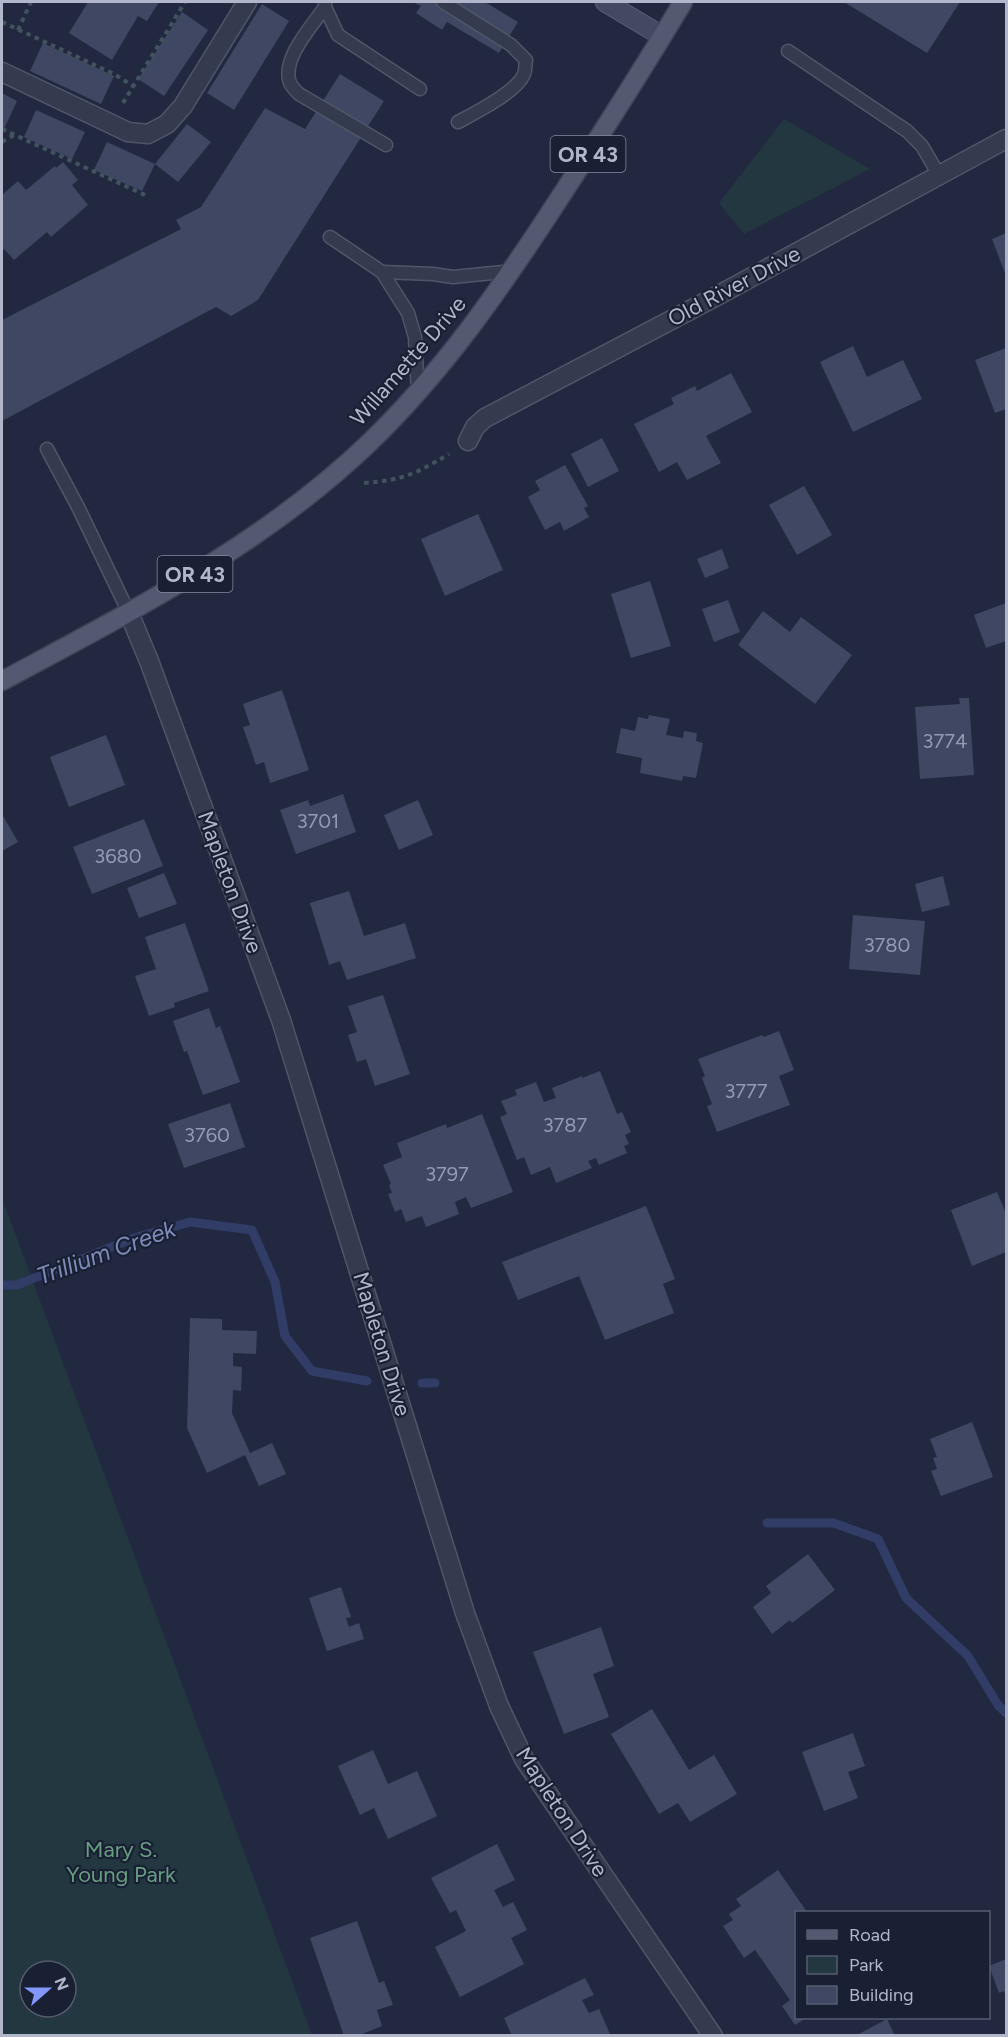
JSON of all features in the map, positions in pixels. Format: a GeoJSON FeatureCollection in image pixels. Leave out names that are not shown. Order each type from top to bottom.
{"type":"FeatureCollection","features":[{"type":"Feature","properties":{"kind":"main road"},"geometry":{"type":"LineString","coordinates":[[604,2],[662,36]]}},
{"type":"Feature","properties":{"kind":"main road","name":"Willamette Drive"},"geometry":{"type":"LineString","coordinates":[[2,681],[129,613],[238,549],[321,485],[369,444],[418,393],[480,317],[629,92],[683,2]]}},
{"type":"Feature","properties":{"kind":"street"},"geometry":{"type":"LineString","coordinates":[[2,72],[128,132],[148,134],[167,124],[183,106],[247,2]]}},
{"type":"Feature","properties":{"kind":"street","name":"Old River Drive"},"geometry":{"type":"LineString","coordinates":[[468,441],[475,428],[485,418],[1006,139]]}},
{"type":"Feature","properties":{"kind":"street","name":"Mapleton Drive"},"geometry":{"type":"LineString","coordinates":[[129,613],[281,1020],[465,1613],[499,1706],[529,1768],[713,2036]]}},
{"type":"Feature","properties":{"kind":"lane"},"geometry":{"type":"LineString","coordinates":[[443,2],[511,45],[526,60],[524,74],[513,87],[495,101],[458,122]]}},
{"type":"Feature","properties":{"kind":"lane"},"geometry":{"type":"LineString","coordinates":[[325,4],[338,34],[420,89]]}},
{"type":"Feature","properties":{"kind":"lane"},"geometry":{"type":"LineString","coordinates":[[325,4],[290,61],[288,73],[290,84],[299,94],[386,145]]}},
{"type":"Feature","properties":{"kind":"lane"},"geometry":{"type":"LineString","coordinates":[[788,51],[907,131],[922,146],[939,175]]}},
{"type":"Feature","properties":{"kind":"lane"},"geometry":{"type":"LineString","coordinates":[[330,237],[382,272],[408,313],[415,337],[418,393]]}},
{"type":"Feature","properties":{"kind":"lane"},"geometry":{"type":"LineString","coordinates":[[382,272],[433,274],[453,278],[512,271]]}},
{"type":"Feature","properties":{"kind":"lane"},"geometry":{"type":"LineString","coordinates":[[47,450],[78,507],[129,613]]}},
{"type":"Feature","properties":{"kind":"path"},"geometry":{"type":"LineString","coordinates":[[18,30],[31,2]]}},
{"type":"Feature","properties":{"kind":"path"},"geometry":{"type":"LineString","coordinates":[[119,108],[186,2]]}},
{"type":"Feature","properties":{"kind":"path"},"geometry":{"type":"LineString","coordinates":[[2,22],[114,74],[133,86]]}},
{"type":"Feature","properties":{"kind":"path"},"geometry":{"type":"LineString","coordinates":[[2,129],[145,195]]}},
{"type":"Feature","properties":{"kind":"path"},"geometry":{"type":"LineString","coordinates":[[2,142],[15,135]]}},
{"type":"Feature","properties":{"kind":"path"},"geometry":{"type":"LineString","coordinates":[[321,485],[391,481],[406,477],[468,441]]}},
{"type":"Feature","properties":{"kind":"green space"},"geometry":{"type":"Polygon","coordinates":[[[784,119],[870,169],[744,234],[719,203],[784,119]]]}},
{"type":"Feature","properties":{"kind":"green space","name":"Mary S. Young Park"},"geometry":{"type":"Polygon","coordinates":[[[2,1198],[312,2035],[2,2035],[2,1198]]]}},
{"type":"Feature","properties":{"kind":"building"},"geometry":{"type":"Polygon","coordinates":[[[88,2],[159,2],[147,21],[138,16],[112,60],[69,33],[88,2]]]}},
{"type":"Feature","properties":{"kind":"building"},"geometry":{"type":"Polygon","coordinates":[[[413,2],[485,2],[518,22],[499,53],[447,22],[442,30],[416,13],[421,6],[413,2]]]}},
{"type":"Feature","properties":{"kind":"building"},"geometry":{"type":"Polygon","coordinates":[[[844,2],[960,2],[927,53],[844,2]]]}},
{"type":"Feature","properties":{"kind":"building"},"geometry":{"type":"Polygon","coordinates":[[[262,4],[289,21],[234,110],[207,93],[262,4]]]}},
{"type":"Feature","properties":{"kind":"building"},"geometry":{"type":"Polygon","coordinates":[[[182,12],[208,30],[164,96],[138,79],[182,12]]]}},
{"type":"Feature","properties":{"kind":"building"},"geometry":{"type":"Polygon","coordinates":[[[43,43],[114,76],[101,104],[30,71],[43,43]]]}},
{"type":"Feature","properties":{"kind":"building"},"geometry":{"type":"Polygon","coordinates":[[[340,74],[384,101],[258,300],[231,316],[216,307],[2,421],[2,320],[181,229],[176,220],[201,207],[265,108],[305,129],[340,74]]]}},
{"type":"Feature","properties":{"kind":"building"},"geometry":{"type":"Polygon","coordinates":[[[2,93],[17,101],[4,129],[2,128],[2,93]]]}},
{"type":"Feature","properties":{"kind":"building"},"geometry":{"type":"Polygon","coordinates":[[[36,110],[85,132],[72,159],[24,137],[36,110]]]}},
{"type":"Feature","properties":{"kind":"building"},"geometry":{"type":"Polygon","coordinates":[[[187,124],[211,142],[178,182],[155,164],[187,124]]]}},
{"type":"Feature","properties":{"kind":"building"},"geometry":{"type":"Polygon","coordinates":[[[107,142],[155,164],[142,191],[94,170],[107,142]]]}},
{"type":"Feature","properties":{"kind":"building"},"geometry":{"type":"Polygon","coordinates":[[[63,162],[78,180],[72,185],[88,205],[51,237],[47,232],[14,260],[4,249],[2,251],[2,195],[18,181],[26,190],[63,162]]]}},
{"type":"Feature","properties":{"kind":"building"},"geometry":{"type":"Polygon","coordinates":[[[1006,233],[1006,276],[992,239],[1006,233]]]}},
{"type":"Feature","properties":{"kind":"building"},"geometry":{"type":"Polygon","coordinates":[[[853,346],[867,377],[903,360],[922,399],[853,432],[820,362],[853,346]]]}},
{"type":"Feature","properties":{"kind":"building"},"geometry":{"type":"Polygon","coordinates":[[[1006,348],[1006,409],[995,413],[975,360],[1006,348]]]}},
{"type":"Feature","properties":{"kind":"building"},"geometry":{"type":"Polygon","coordinates":[[[731,373],[752,412],[706,436],[721,463],[687,480],[677,462],[659,472],[634,424],[674,404],[671,398],[695,386],[697,391],[731,373]]]}},
{"type":"Feature","properties":{"kind":"building"},"geometry":{"type":"Polygon","coordinates":[[[602,438],[619,471],[588,487],[571,454],[602,438]]]}},
{"type":"Feature","properties":{"kind":"building"},"geometry":{"type":"Polygon","coordinates":[[[565,465],[588,506],[584,508],[589,517],[564,531],[560,522],[545,530],[528,497],[540,490],[535,481],[565,465]]]}},
{"type":"Feature","properties":{"kind":"building"},"geometry":{"type":"Polygon","coordinates":[[[804,486],[832,535],[797,555],[769,505],[804,486]]]}},
{"type":"Feature","properties":{"kind":"building"},"geometry":{"type":"Polygon","coordinates":[[[478,514],[503,570],[445,596],[421,539],[478,514]]]}},
{"type":"Feature","properties":{"kind":"building"},"geometry":{"type":"Polygon","coordinates":[[[722,549],[729,568],[705,578],[697,559],[722,549]]]}},
{"type":"Feature","properties":{"kind":"building"},"geometry":{"type":"Polygon","coordinates":[[[650,581],[671,646],[631,658],[611,594],[650,581]]]}},
{"type":"Feature","properties":{"kind":"building"},"geometry":{"type":"Polygon","coordinates":[[[728,600],[740,632],[714,642],[702,609],[728,600]]]}},
{"type":"Feature","properties":{"kind":"building"},"geometry":{"type":"Polygon","coordinates":[[[1006,603],[1006,641],[986,648],[974,615],[1006,603]]]}},
{"type":"Feature","properties":{"kind":"building"},"geometry":{"type":"Polygon","coordinates":[[[763,611],[790,632],[801,617],[852,655],[815,704],[738,645],[763,611]]]}},
{"type":"Feature","properties":{"kind":"building"},"geometry":{"type":"Polygon","coordinates":[[[282,690],[309,770],[270,783],[264,762],[256,765],[243,727],[250,725],[243,704],[282,690]]]}},
{"type":"Feature","properties":{"kind":"building"},"geometry":{"type":"Polygon","coordinates":[[[959,698],[969,698],[974,775],[920,779],[915,707],[960,704],[959,698]]]}},
{"type":"Feature","properties":{"kind":"building"},"geometry":{"type":"Polygon","coordinates":[[[649,715],[670,719],[666,735],[683,738],[684,731],[697,733],[696,741],[703,743],[696,778],[683,776],[682,781],[640,773],[642,758],[616,753],[621,728],[635,731],[638,717],[648,719],[649,715]]]}},
{"type":"Feature","properties":{"kind":"building"},"geometry":{"type":"Polygon","coordinates":[[[106,735],[125,785],[69,807],[50,757],[106,735]]]}},
{"type":"Feature","properties":{"kind":"building"},"geometry":{"type":"Polygon","coordinates":[[[343,794],[356,832],[296,854],[280,810],[308,800],[310,806],[343,794]]]}},
{"type":"Feature","properties":{"kind":"building"},"geometry":{"type":"Polygon","coordinates":[[[418,800],[433,835],[399,850],[384,815],[418,800]]]}},
{"type":"Feature","properties":{"kind":"building"},"geometry":{"type":"Polygon","coordinates":[[[2,814],[18,842],[2,851],[2,814]]]}},
{"type":"Feature","properties":{"kind":"building"},"geometry":{"type":"Polygon","coordinates":[[[144,819],[163,866],[92,894],[73,847],[144,819]]]}},
{"type":"Feature","properties":{"kind":"building"},"geometry":{"type":"Polygon","coordinates":[[[164,873],[177,904],[139,918],[127,888],[164,873]]]}},
{"type":"Feature","properties":{"kind":"building"},"geometry":{"type":"Polygon","coordinates":[[[943,876],[950,905],[922,912],[915,884],[943,876]]]}},
{"type":"Feature","properties":{"kind":"building"},"geometry":{"type":"Polygon","coordinates":[[[349,891],[364,936],[405,923],[416,958],[347,980],[340,961],[329,965],[310,903],[349,891]]]}},
{"type":"Feature","properties":{"kind":"building"},"geometry":{"type":"Polygon","coordinates":[[[853,915],[925,921],[920,975],[849,969],[853,915]]]}},
{"type":"Feature","properties":{"kind":"building"},"geometry":{"type":"Polygon","coordinates":[[[185,923],[209,991],[174,1003],[175,1007],[149,1016],[135,976],[156,969],[145,937],[185,923]]]}},
{"type":"Feature","properties":{"kind":"building"},"geometry":{"type":"Polygon","coordinates":[[[383,995],[410,1074],[375,1086],[366,1059],[357,1062],[348,1035],[357,1032],[348,1006],[383,995]]]}},
{"type":"Feature","properties":{"kind":"building"},"geometry":{"type":"Polygon","coordinates":[[[209,1008],[216,1028],[220,1026],[240,1082],[203,1095],[173,1021],[209,1008]]]}},
{"type":"Feature","properties":{"kind":"building"},"geometry":{"type":"Polygon","coordinates":[[[779,1031],[794,1070],[779,1076],[790,1105],[717,1132],[707,1106],[712,1104],[702,1078],[705,1076],[698,1059],[779,1031]]]}},
{"type":"Feature","properties":{"kind":"building"},"geometry":{"type":"Polygon","coordinates":[[[600,1071],[617,1114],[622,1112],[631,1132],[625,1135],[629,1144],[624,1146],[627,1153],[599,1165],[596,1158],[588,1161],[592,1168],[556,1183],[550,1167],[531,1175],[524,1157],[517,1160],[500,1117],[507,1114],[501,1101],[517,1095],[515,1090],[536,1082],[544,1102],[556,1098],[552,1088],[600,1071]]]}},
{"type":"Feature","properties":{"kind":"building"},"geometry":{"type":"Polygon","coordinates":[[[230,1103],[245,1147],[184,1168],[168,1124],[230,1103]]]}},
{"type":"Feature","properties":{"kind":"building"},"geometry":{"type":"Polygon","coordinates":[[[482,1114],[513,1192],[471,1208],[466,1197],[455,1202],[459,1214],[426,1227],[422,1216],[406,1222],[401,1209],[395,1212],[388,1194],[392,1193],[389,1185],[391,1184],[383,1165],[402,1157],[397,1143],[446,1124],[447,1128],[482,1114]]]}},
{"type":"Feature","properties":{"kind":"building"},"geometry":{"type":"Polygon","coordinates":[[[997,1192],[1006,1214],[1006,1252],[972,1266],[951,1210],[997,1192]]]}},
{"type":"Feature","properties":{"kind":"building"},"geometry":{"type":"Polygon","coordinates":[[[646,1206],[675,1279],[663,1284],[674,1313],[605,1340],[579,1276],[518,1300],[502,1262],[646,1206]]]}},
{"type":"Feature","properties":{"kind":"building"},"geometry":{"type":"Polygon","coordinates":[[[190,1318],[222,1319],[222,1330],[257,1331],[256,1354],[233,1353],[233,1366],[242,1367],[241,1391],[233,1390],[232,1413],[250,1453],[272,1443],[286,1474],[259,1486],[245,1455],[207,1473],[187,1428],[190,1318]]]}},
{"type":"Feature","properties":{"kind":"building"},"geometry":{"type":"Polygon","coordinates":[[[972,1422],[993,1477],[941,1496],[931,1471],[937,1469],[933,1458],[937,1457],[930,1439],[972,1422]]]}},
{"type":"Feature","properties":{"kind":"building"},"geometry":{"type":"Polygon","coordinates":[[[808,1554],[835,1590],[792,1623],[790,1620],[772,1634],[753,1607],[771,1593],[766,1586],[808,1554]]]}},
{"type":"Feature","properties":{"kind":"building"},"geometry":{"type":"Polygon","coordinates":[[[341,1587],[351,1617],[346,1618],[349,1627],[359,1623],[364,1639],[327,1651],[309,1598],[341,1587]]]}},
{"type":"Feature","properties":{"kind":"building"},"geometry":{"type":"Polygon","coordinates":[[[601,1627],[614,1666],[593,1674],[609,1717],[564,1734],[533,1652],[601,1627]]]}},
{"type":"Feature","properties":{"kind":"building"},"geometry":{"type":"Polygon","coordinates":[[[652,1709],[689,1770],[714,1755],[737,1794],[690,1822],[678,1803],[659,1814],[611,1734],[652,1709]]]}},
{"type":"Feature","properties":{"kind":"building"},"geometry":{"type":"Polygon","coordinates":[[[853,1733],[865,1766],[848,1772],[858,1798],[824,1811],[802,1752],[853,1733]]]}},
{"type":"Feature","properties":{"kind":"building"},"geometry":{"type":"Polygon","coordinates":[[[373,1750],[388,1784],[417,1771],[437,1816],[388,1839],[374,1808],[360,1815],[338,1766],[373,1750]]]}},
{"type":"Feature","properties":{"kind":"building"},"geometry":{"type":"Polygon","coordinates":[[[497,1844],[515,1880],[494,1890],[503,1907],[513,1902],[527,1930],[511,1938],[524,1964],[460,1997],[435,1947],[466,1931],[456,1910],[450,1913],[431,1878],[497,1844]]]}},
{"type":"Feature","properties":{"kind":"building"},"geometry":{"type":"Polygon","coordinates":[[[778,1870],[806,1911],[795,1911],[795,2019],[804,2019],[795,2025],[782,2006],[790,2000],[755,1950],[744,1958],[723,1926],[733,1920],[729,1914],[741,1906],[736,1899],[778,1870]]]}},
{"type":"Feature","properties":{"kind":"building"},"geometry":{"type":"Polygon","coordinates":[[[357,1921],[379,1983],[384,1981],[393,2005],[377,2010],[382,2026],[357,2036],[344,2036],[310,1938],[357,1921]]]}},
{"type":"Feature","properties":{"kind":"building"},"geometry":{"type":"Polygon","coordinates":[[[1006,1959],[1006,1998],[1004,1991],[999,1993],[990,1966],[1006,1959]]]}},
{"type":"Feature","properties":{"kind":"building"},"geometry":{"type":"Polygon","coordinates":[[[585,1978],[594,1995],[582,2000],[589,2013],[599,2009],[611,2036],[512,2036],[504,2018],[585,1978]]]}},
{"type":"Feature","properties":{"kind":"building"},"geometry":{"type":"Polygon","coordinates":[[[887,2019],[895,2036],[855,2036],[887,2019]]]}},
{"type":"Feature","properties":{"kind":"waterway","name":"Trillium Creek"},"geometry":{"type":"LineString","coordinates":[[2,1285],[17,1285],[134,1238],[190,1222],[252,1230],[275,1282],[285,1336],[312,1371],[367,1381]]}},
{"type":"Feature","properties":{"kind":"waterway","name":"Trillium Creek"},"geometry":{"type":"LineString","coordinates":[[422,1383],[435,1383]]}},
{"type":"Feature","properties":{"kind":"waterway","name":"Trillium Creek"},"geometry":{"type":"LineString","coordinates":[[767,1523],[834,1523],[878,1539],[906,1598],[968,1656],[998,1705],[1006,1713]]}}]}
